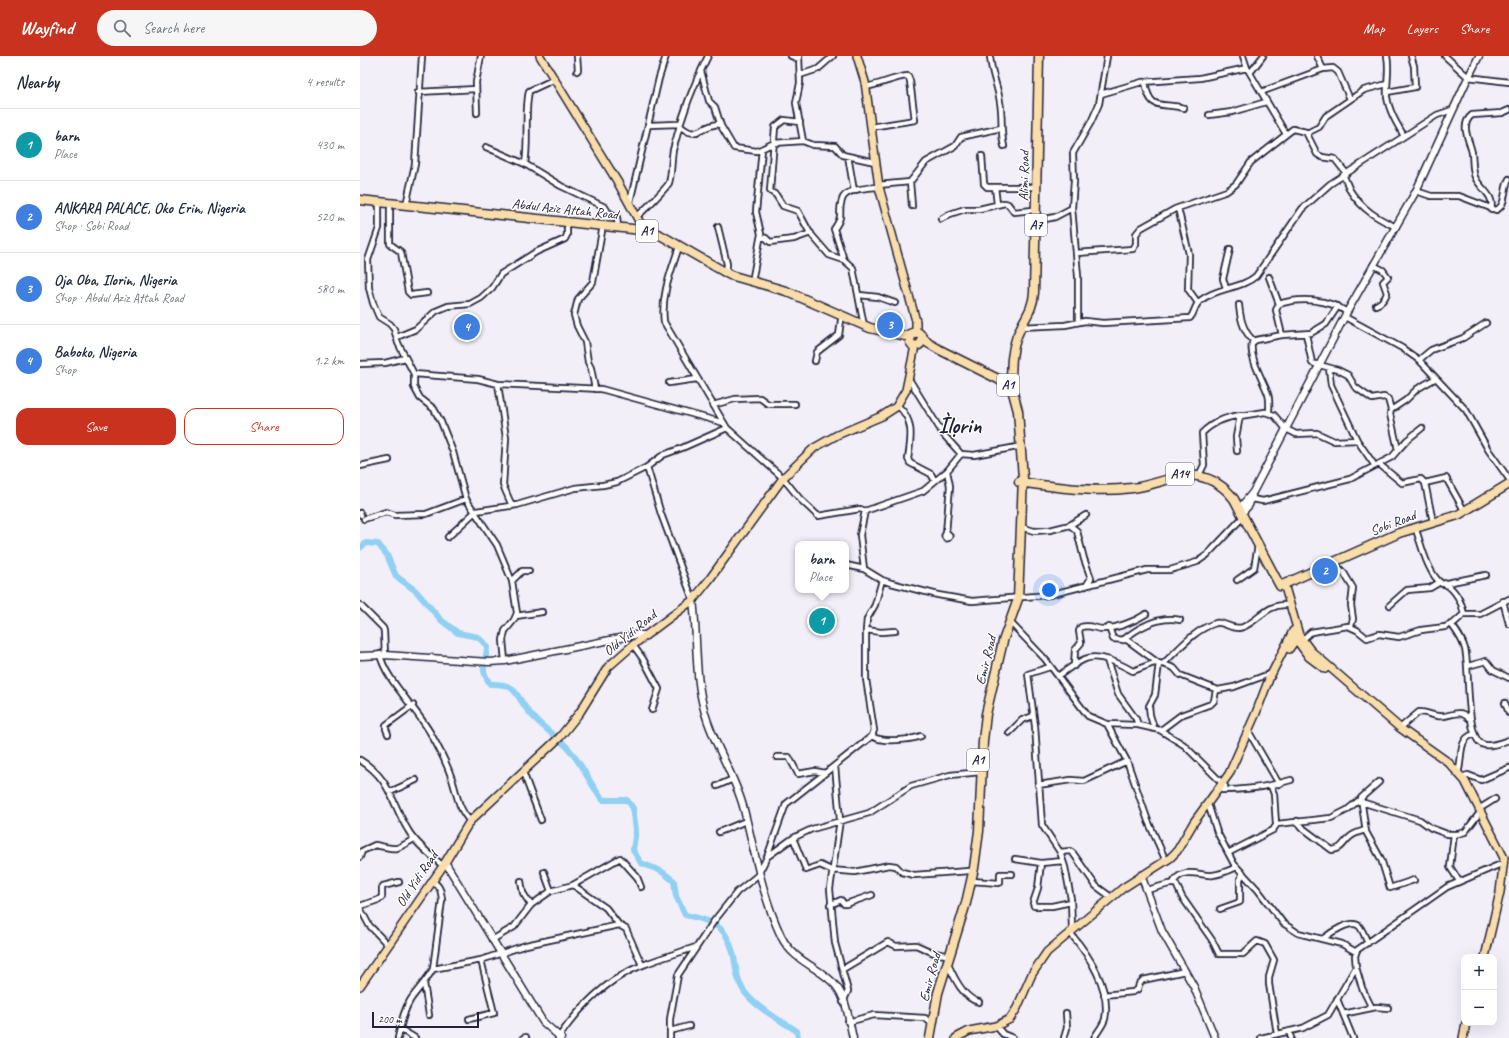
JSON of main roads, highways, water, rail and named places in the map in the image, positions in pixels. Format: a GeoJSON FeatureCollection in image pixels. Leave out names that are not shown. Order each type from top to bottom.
{"type":"FeatureCollection","features":[{"type":"Feature","properties":{"kind":"highway","name":"A7"},"geometry":{"type":"LineString","coordinates":[[1005,382],[1011,345],[1032,300],[1033,187],[1038,56]]}},
{"type":"Feature","properties":{"kind":"highway","name":"Alimi Road"},"geometry":{"type":"LineString","coordinates":[[1012,389],[1012,357],[1019,327],[1032,307],[1034,298],[1038,56]]}},
{"type":"Feature","properties":{"kind":"highway","name":"Abdul Aziz Attah Road"},"geometry":{"type":"LineString","coordinates":[[360,200],[406,205],[567,228],[602,231],[645,232],[726,278],[786,291],[864,326],[905,336],[917,334]]}},
{"type":"Feature","properties":{"kind":"highway","name":"Abdul Aziz Attah Road"},"geometry":{"type":"LineString","coordinates":[[360,204],[486,217],[618,228],[662,236],[726,273],[780,293],[869,332],[900,338],[915,345]]}},
{"type":"Feature","properties":{"kind":"highway"},"geometry":{"type":"LineString","coordinates":[[917,334],[922,342],[915,345],[909,337],[917,334]]}},
{"type":"Feature","properties":{"kind":"highway","name":"Emir Road"},"geometry":{"type":"LineString","coordinates":[[917,334],[951,358],[1001,384],[1008,390],[1014,409],[1021,480],[1016,598]]}},
{"type":"Feature","properties":{"kind":"highway","name":"Emir Road"},"geometry":{"type":"LineString","coordinates":[[915,345],[951,358],[1005,382],[1012,389],[1016,400],[1020,427],[1021,480],[1021,526],[1016,598],[1003,641],[988,704],[969,871],[962,902],[929,1021],[927,1038]]}},
{"type":"Feature","properties":{"kind":"highway","name":"A14"},"geometry":{"type":"LineString","coordinates":[[1021,480],[1090,487],[1105,487],[1140,483],[1180,474],[1200,473],[1214,477],[1226,485],[1243,510],[1282,585]]}},
{"type":"Feature","properties":{"kind":"highway","name":"A14"},"geometry":{"type":"LineString","coordinates":[[1021,480],[1085,489],[1112,490],[1141,487],[1185,476],[1198,476],[1212,480],[1224,488],[1243,510],[1282,585]]}},
{"type":"Feature","properties":{"kind":"highway","name":"Sobi Road"},"geometry":{"type":"LineString","coordinates":[[1282,585],[1415,527],[1464,512],[1509,484]]}},
{"type":"Feature","properties":{"kind":"highway","name":"Emir Road"},"geometry":{"type":"LineString","coordinates":[[930,1038],[935,1006],[946,959],[972,881],[979,831],[980,772]]}},
{"type":"Feature","properties":{"kind":"main road"},"geometry":{"type":"LineString","coordinates":[[540,56],[630,202],[645,232]]}},
{"type":"Feature","properties":{"kind":"main road"},"geometry":{"type":"LineString","coordinates":[[857,56],[865,87],[878,186],[916,321],[917,334]]}},
{"type":"Feature","properties":{"kind":"main road","name":"Old Yidi Road"},"geometry":{"type":"LineString","coordinates":[[360,986],[444,864],[470,821],[558,739],[580,712],[608,667],[633,645],[693,600],[783,478],[814,448],[825,441],[882,416],[897,405],[904,396],[909,379],[915,345]]}},
{"type":"Feature","properties":{"kind":"main road"},"geometry":{"type":"LineString","coordinates":[[1282,585],[1286,605],[1297,635],[1309,657],[1392,726],[1447,767],[1463,786],[1479,812]]}},
{"type":"Feature","properties":{"kind":"main road"},"geometry":{"type":"LineString","coordinates":[[1282,585],[1297,635],[1311,651],[1400,728],[1448,762],[1460,775],[1503,860],[1485,954]]}},
{"type":"Feature","properties":{"kind":"main road"},"geometry":{"type":"LineString","coordinates":[[1072,932],[1142,877],[1176,856],[1223,787],[1272,673],[1297,635]]}},
{"type":"Feature","properties":{"kind":"main road"},"geometry":{"type":"LineString","coordinates":[[963,1038],[971,1034],[997,1028],[1016,1018],[1039,967],[1049,954],[1111,897],[1166,861],[1177,851],[1194,822],[1232,776],[1277,669],[1297,635]]}},
{"type":"Feature","properties":{"kind":"main road"},"geometry":{"type":"LineString","coordinates":[[1482,954],[1490,926]]}},
{"type":"Feature","properties":{"kind":"main road"},"geometry":{"type":"LineString","coordinates":[[1463,1038],[1465,1026]]}},
{"type":"Feature","properties":{"kind":"main road"},"geometry":{"type":"LineString","coordinates":[[1467,1038],[1469,1026]]}},
{"type":"Feature","properties":{"kind":"main road"},"geometry":{"type":"LineString","coordinates":[[956,1038],[969,1031],[997,1028]]}},
{"type":"Feature","properties":{"kind":"waterway"},"geometry":{"type":"LineString","coordinates":[[360,548],[366,543],[378,544],[387,555],[396,576],[416,591],[441,620],[458,633],[478,637],[487,646],[484,673],[490,684],[506,685],[514,691],[533,717],[572,753],[603,800],[627,800],[633,808],[636,830],[633,850],[641,863],[661,871],[674,881],[676,896],[685,915],[706,920],[720,928],[730,942],[739,980],[744,992],[764,1010],[797,1031],[798,1038]]}},
{"type":"Feature","properties":{"kind":"place","name":"Oja Oba, Ilorin, Nigeria"},"geometry":{"type":"Point","coordinates":[890,325]}},
{"type":"Feature","properties":{"kind":"place","name":"Baboko, Nigeria"},"geometry":{"type":"Point","coordinates":[467,327]}},
{"type":"Feature","properties":{"kind":"place","name":"ANKARA PALACE, Oko Erin, Nigeria"},"geometry":{"type":"Point","coordinates":[1325,571]}},
{"type":"Feature","properties":{"kind":"place","name":"barn"},"geometry":{"type":"Point","coordinates":[822,621]}},
{"type":"Feature","properties":{"kind":"district","name":"Ìlọrin"},"geometry":{"type":"Point","coordinates":[960,426]}}]}
